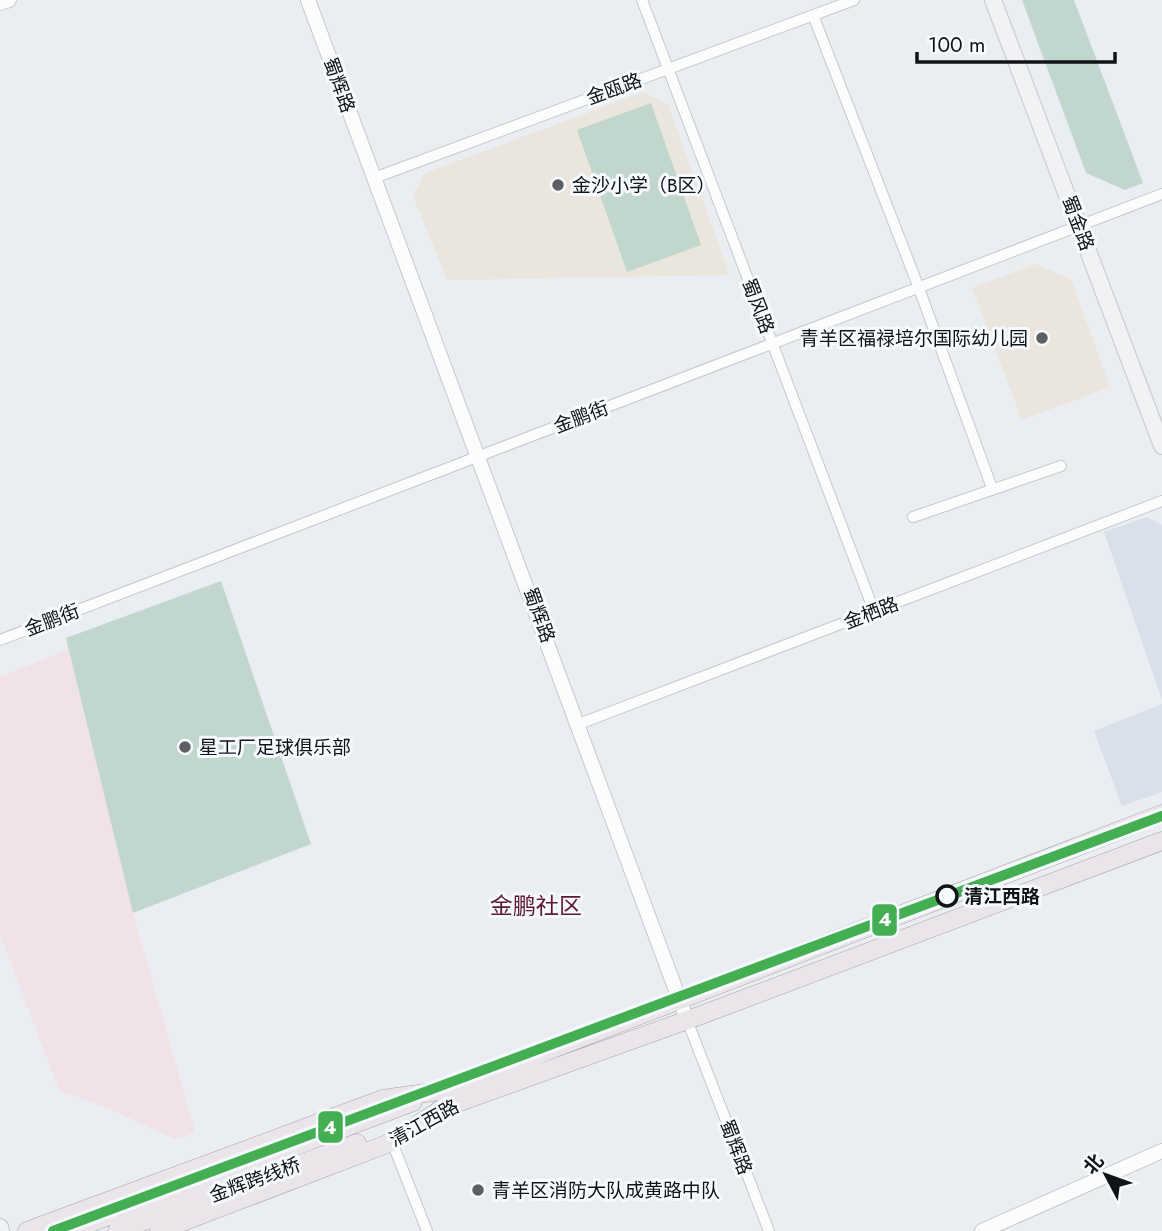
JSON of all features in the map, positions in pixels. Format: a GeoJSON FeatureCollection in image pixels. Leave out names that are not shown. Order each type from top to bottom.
{"type":"FeatureCollection","features":[{"type":"Feature","properties":{"kind":"main road","name":"蜀金路"},"geometry":{"type":"LineString","coordinates":[[993,0],[1162,446]]}},
{"type":"Feature","properties":{"kind":"main road","name":"清江西路"},"geometry":{"type":"LineString","coordinates":[[27,1231],[383,1099],[446,1090],[1162,814]]}},
{"type":"Feature","properties":{"kind":"main road","name":"清江西路"},"geometry":{"type":"LineString","coordinates":[[159,1231],[392,1136],[443,1108],[687,1020],[1162,841]]}},
{"type":"Feature","properties":{"kind":"main road","name":"金辉跨线桥"},"geometry":{"type":"LineString","coordinates":[[69,1231],[446,1090]]}},
{"type":"Feature","properties":{"kind":"main road","name":"金辉跨线桥"},"geometry":{"type":"LineString","coordinates":[[117,1231],[392,1136]]}},
{"type":"Feature","properties":{"kind":"street"},"geometry":{"type":"LineString","coordinates":[[0,4],[9,0]]}},
{"type":"Feature","properties":{"kind":"street","name":"蜀辉路"},"geometry":{"type":"LineString","coordinates":[[308,0],[579,724],[678,999],[769,1231]]}},
{"type":"Feature","properties":{"kind":"street","name":"蜀风路"},"geometry":{"type":"LineString","coordinates":[[642,0],[874,611]]}},
{"type":"Feature","properties":{"kind":"street","name":"金瓯路"},"geometry":{"type":"LineString","coordinates":[[374,177],[854,0]]}},
{"type":"Feature","properties":{"kind":"street"},"geometry":{"type":"LineString","coordinates":[[813,15],[919,287],[992,488]]}},
{"type":"Feature","properties":{"kind":"street","name":"金鹏街"},"geometry":{"type":"LineString","coordinates":[[0,640],[1162,194]]}},
{"type":"Feature","properties":{"kind":"street"},"geometry":{"type":"LineString","coordinates":[[913,517],[1061,466]]}},
{"type":"Feature","properties":{"kind":"street","name":"金栖路"},"geometry":{"type":"LineString","coordinates":[[579,724],[1162,501]]}},
{"type":"Feature","properties":{"kind":"street"},"geometry":{"type":"LineString","coordinates":[[392,1136],[427,1231]]}},
{"type":"Feature","properties":{"kind":"street"},"geometry":{"type":"LineString","coordinates":[[982,1231],[1162,1151]]}},
{"type":"Feature","properties":{"kind":"shaded area","name":"金沙小学（B区）"},"geometry":{"type":"Polygon","coordinates":[[[643,92],[668,104],[730,275],[447,280],[413,196],[425,173],[643,92]]]}},
{"type":"Feature","properties":{"kind":"shaded area","name":"青羊区福禄培尔国际幼儿园"},"geometry":{"type":"Polygon","coordinates":[[[1036,264],[1071,279],[1110,387],[1022,420],[972,288],[1036,264]]]}},
{"type":"Feature","properties":{"kind":"shaded area"},"geometry":{"type":"Polygon","coordinates":[[[1147,517],[1162,525],[1162,700],[1104,532],[1147,517]]]}},
{"type":"Feature","properties":{"kind":"shaded area"},"geometry":{"type":"Polygon","coordinates":[[[69,649],[133,913],[195,1132],[177,1140],[112,1110],[59,1090],[0,934],[0,677],[69,649]]]}},
{"type":"Feature","properties":{"kind":"shaded area"},"geometry":{"type":"Polygon","coordinates":[[[1162,704],[1162,792],[1122,806],[1094,731],[1162,704]]]}},
{"type":"Feature","properties":{"kind":"green space"},"geometry":{"type":"Polygon","coordinates":[[[1022,0],[1074,0],[1143,183],[1125,190],[1086,173],[1022,0]]]}},
{"type":"Feature","properties":{"kind":"green space"},"geometry":{"type":"Polygon","coordinates":[[[651,103],[701,245],[627,272],[577,130],[651,103]]]}},
{"type":"Feature","properties":{"kind":"green space","name":"星工厂足球俱乐部"},"geometry":{"type":"Polygon","coordinates":[[[221,581],[311,844],[133,913],[66,638],[221,581]]]}},
{"type":"Feature","properties":{"kind":"transit line","name":"4"},"geometry":{"type":"LineString","coordinates":[[53,1231],[1162,816]]}},
{"type":"Feature","properties":{"kind":"place","name":"金沙小学（B区）"},"geometry":{"type":"Point","coordinates":[558,185]}},
{"type":"Feature","properties":{"kind":"place","name":"青羊区福禄培尔国际幼儿园"},"geometry":{"type":"Point","coordinates":[1042,338]}},
{"type":"Feature","properties":{"kind":"place","name":"星工厂足球俱乐部"},"geometry":{"type":"Point","coordinates":[185,747]}},
{"type":"Feature","properties":{"kind":"place","name":"清江西路"},"geometry":{"type":"Point","coordinates":[947,896]}},
{"type":"Feature","properties":{"kind":"place","name":"青羊区消防大队成黄路中队"},"geometry":{"type":"Point","coordinates":[478,1190]}},
{"type":"Feature","properties":{"kind":"district","name":"金鹏社区"},"geometry":{"type":"Point","coordinates":[536,906]}}]}
